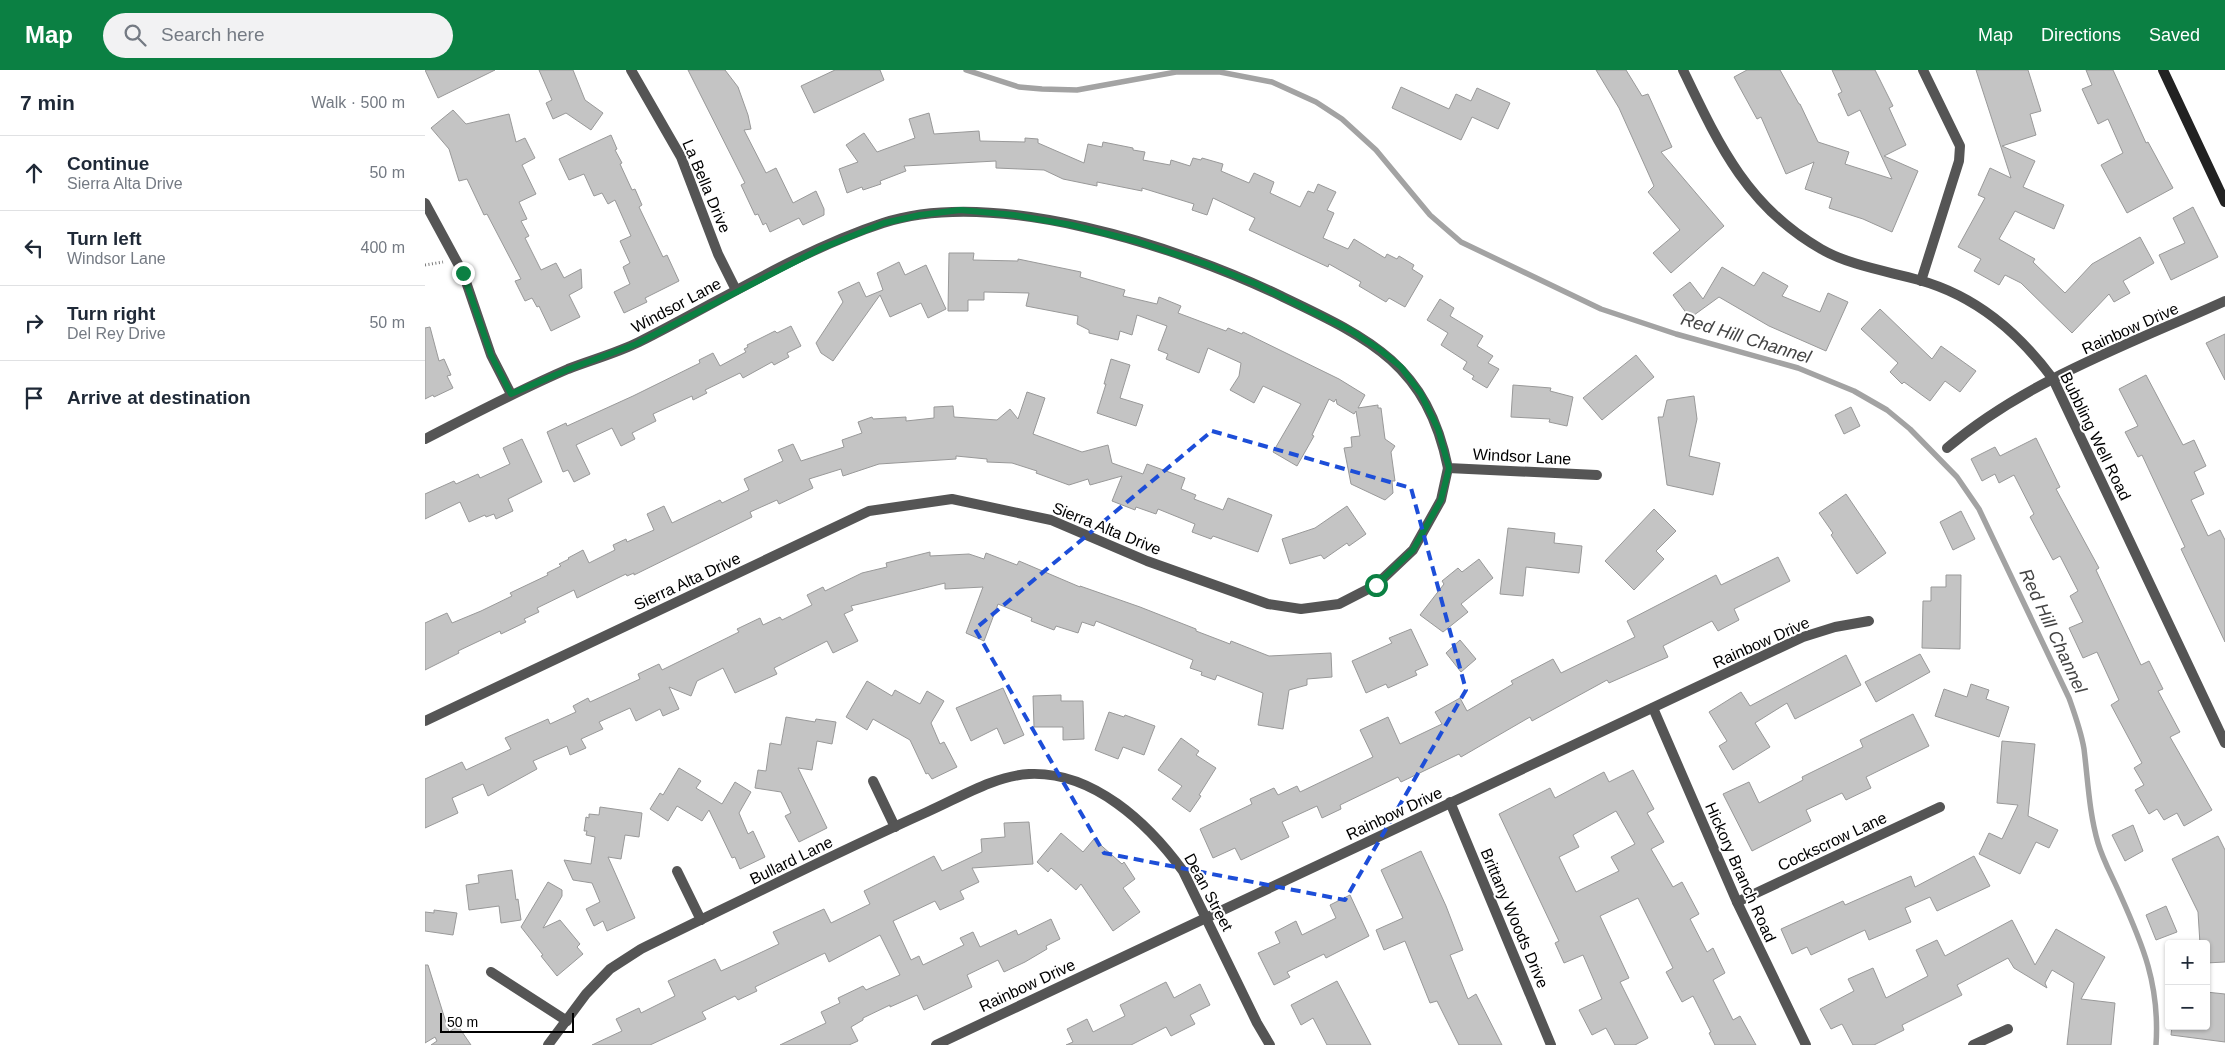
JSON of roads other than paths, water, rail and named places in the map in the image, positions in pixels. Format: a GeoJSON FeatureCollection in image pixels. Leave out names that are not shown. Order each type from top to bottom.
{"type":"FeatureCollection","features":[{"type":"Feature","properties":{"kind":"street","name":"La Bella Drive"},"geometry":{"type":"LineString","coordinates":[[631,70],[681,157],[718,254],[736,290]]}},
{"type":"Feature","properties":{"kind":"street","name":"Bubbling Well Road"},"geometry":{"type":"LineString","coordinates":[[1683,70],[1715,137],[1734,169],[1755,195],[1799,235],[1823,250],[1860,264],[1950,291],[1982,309],[2021,339],[2053,379],[2225,743]]}},
{"type":"Feature","properties":{"kind":"street"},"geometry":{"type":"LineString","coordinates":[[1921,281],[1959,161],[1960,146],[1923,70]]}},
{"type":"Feature","properties":{"kind":"street"},"geometry":{"type":"LineString","coordinates":[[2163,70],[2225,202]]}},
{"type":"Feature","properties":{"kind":"street"},"geometry":{"type":"LineString","coordinates":[[425,204],[463,273],[491,355],[511,394]]}},
{"type":"Feature","properties":{"kind":"street","name":"Windsor Lane"},"geometry":{"type":"LineString","coordinates":[[425,439],[511,394],[569,369],[636,344],[736,290],[822,248],[884,223],[920,215],[960,210],[1014,215],[1072,225],[1136,241],[1206,264],[1256,284],[1350,330],[1379,349],[1401,367],[1421,394],[1438,429],[1449,468],[1597,475]]}},
{"type":"Feature","properties":{"kind":"street","name":"Rainbow Drive"},"geometry":{"type":"LineString","coordinates":[[1947,448],[1971,428],[2008,404],[2053,379],[2225,301]]}},
{"type":"Feature","properties":{"kind":"street","name":"Sierra Alta Drive"},"geometry":{"type":"LineString","coordinates":[[425,721],[869,511],[953,499],[1051,520],[1147,561],[1268,604],[1301,609],[1339,604],[1376,585],[1413,550],[1441,500],[1449,468]]}},
{"type":"Feature","properties":{"kind":"street","name":"Rainbow Drive"},"geometry":{"type":"LineString","coordinates":[[936,1045],[1803,637],[1835,627],[1869,621]]}},
{"type":"Feature","properties":{"kind":"street","name":"Hickory Branch Road"},"geometry":{"type":"LineString","coordinates":[[1653,708],[1737,902],[1806,1045]]}},
{"type":"Feature","properties":{"kind":"street","name":"Bullard Lane"},"geometry":{"type":"LineString","coordinates":[[548,1045],[585,994],[610,969],[641,949],[701,920],[895,827],[996,782],[1029,774],[1058,777],[1085,786]]}},
{"type":"Feature","properties":{"kind":"street"},"geometry":{"type":"LineString","coordinates":[[873,781],[895,827]]}},
{"type":"Feature","properties":{"kind":"street","name":"Dean Street"},"geometry":{"type":"LineString","coordinates":[[1085,786],[1119,803],[1151,830],[1183,871],[1257,1023],[1270,1045]]}},
{"type":"Feature","properties":{"kind":"street","name":"Brittany Woods Drive"},"geometry":{"type":"LineString","coordinates":[[1450,802],[1551,1045]]}},
{"type":"Feature","properties":{"kind":"street","name":"Cockscrow Lane"},"geometry":{"type":"LineString","coordinates":[[1737,902],[1940,807]]}},
{"type":"Feature","properties":{"kind":"street"},"geometry":{"type":"LineString","coordinates":[[677,871],[701,920]]}},
{"type":"Feature","properties":{"kind":"street"},"geometry":{"type":"LineString","coordinates":[[491,972],[567,1021]]}},
{"type":"Feature","properties":{"kind":"street"},"geometry":{"type":"LineString","coordinates":[[1973,1045],[2008,1028]]}},
{"type":"Feature","properties":{"kind":"waterway","name":"Red Hill Channel"},"geometry":{"type":"LineString","coordinates":[[966,70],[1019,87],[1042,89],[1077,90],[1176,72],[1220,72],[1272,82],[1316,102],[1342,119],[1376,150],[1430,215],[1461,242],[1601,309],[1676,334],[1798,368],[1854,391],[1887,410],[1910,429],[1957,477],[1979,509],[2069,698],[2083,742],[2091,808],[2098,843],[2135,930],[2148,966],[2155,1003],[2157,1023],[2156,1045]]}}]}
